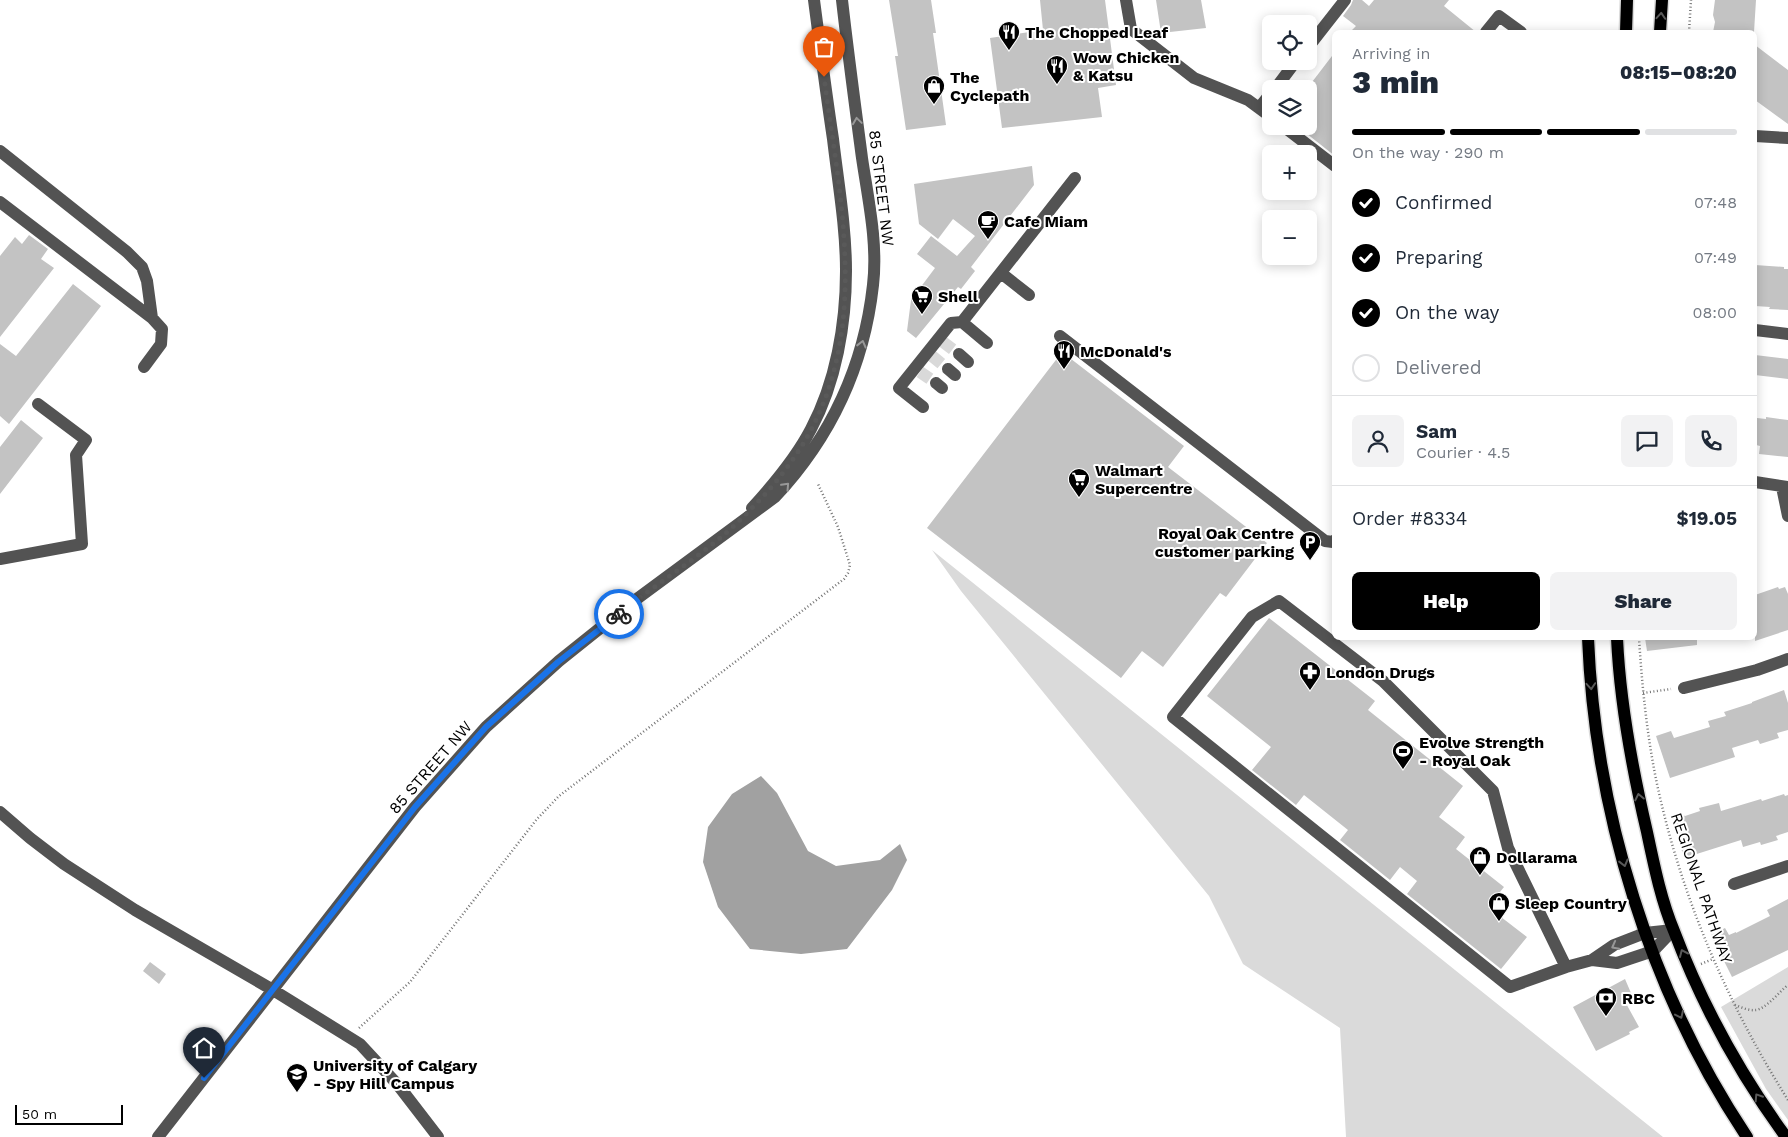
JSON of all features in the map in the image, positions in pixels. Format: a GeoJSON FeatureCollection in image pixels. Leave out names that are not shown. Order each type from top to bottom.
{"type":"FeatureCollection","features":[{"type":"Feature","properties":{"kind":"main road"},"geometry":{"type":"LineString","coordinates":[[1626,30],[1628,0]]}},
{"type":"Feature","properties":{"kind":"main road"},"geometry":{"type":"LineString","coordinates":[[1660,30],[1662,0]]}},
{"type":"Feature","properties":{"kind":"main road"},"geometry":{"type":"LineString","coordinates":[[1588,640],[1592,701],[1608,798],[1645,933],[1702,1062],[1747,1137]]}},
{"type":"Feature","properties":{"kind":"main road"},"geometry":{"type":"LineString","coordinates":[[1617,640],[1619,681],[1629,754],[1650,846],[1673,930],[1712,1017],[1735,1060],[1762,1104],[1786,1137]]}},
{"type":"Feature","properties":{"kind":"street","name":"85 STREET NW"},"geometry":{"type":"LineString","coordinates":[[720,538],[759,501],[795,456],[819,413],[838,352],[844,308],[846,271],[844,238],[814,0]]}},
{"type":"Feature","properties":{"kind":"street","name":"85 STREET NW"},"geometry":{"type":"LineString","coordinates":[[158,1137],[415,807],[486,727],[558,662],[634,601],[775,497],[795,476],[830,425],[843,400],[861,349],[874,284],[874,246],[842,0]]}},
{"type":"Feature","properties":{"kind":"street"},"geometry":{"type":"LineString","coordinates":[[1126,0],[1131,29],[1194,78],[1248,100],[1262,110]]}},
{"type":"Feature","properties":{"kind":"street"},"geometry":{"type":"LineString","coordinates":[[1317,36],[1345,0]]}},
{"type":"Feature","properties":{"kind":"street"},"geometry":{"type":"LineString","coordinates":[[1488,30],[1498,16],[1518,30]]}},
{"type":"Feature","properties":{"kind":"street"},"geometry":{"type":"LineString","coordinates":[[1259,108],[1262,104]]}},
{"type":"Feature","properties":{"kind":"street"},"geometry":{"type":"LineString","coordinates":[[1295,135],[1332,164]]}},
{"type":"Feature","properties":{"kind":"street"},"geometry":{"type":"LineString","coordinates":[[1757,136],[1788,138]]}},
{"type":"Feature","properties":{"kind":"street"},"geometry":{"type":"LineString","coordinates":[[0,151],[127,252],[142,267],[147,281],[152,318]]}},
{"type":"Feature","properties":{"kind":"street"},"geometry":{"type":"LineString","coordinates":[[962,322],[1075,178]]}},
{"type":"Feature","properties":{"kind":"street"},"geometry":{"type":"LineString","coordinates":[[0,202],[152,318],[162,330],[161,344],[144,366]]}},
{"type":"Feature","properties":{"kind":"street"},"geometry":{"type":"LineString","coordinates":[[1001,273],[1029,295]]}},
{"type":"Feature","properties":{"kind":"street"},"geometry":{"type":"LineString","coordinates":[[923,407],[899,388],[918,370],[941,341],[951,323],[962,322],[987,342]]}},
{"type":"Feature","properties":{"kind":"street"},"geometry":{"type":"LineString","coordinates":[[1757,330],[1788,334]]}},
{"type":"Feature","properties":{"kind":"street"},"geometry":{"type":"LineString","coordinates":[[1060,336],[1325,541],[1332,542]]}},
{"type":"Feature","properties":{"kind":"street"},"geometry":{"type":"LineString","coordinates":[[0,559],[82,544],[76,455],[86,440],[38,404]]}},
{"type":"Feature","properties":{"kind":"street"},"geometry":{"type":"LineString","coordinates":[[1757,482],[1785,487],[1788,516]]}},
{"type":"Feature","properties":{"kind":"street"},"geometry":{"type":"LineString","coordinates":[[1566,967],[1508,848],[1493,791],[1383,681],[1279,601],[1252,617],[1173,716],[1510,987],[1592,960],[1614,945],[1645,933],[1673,930]]}},
{"type":"Feature","properties":{"kind":"street"},"geometry":{"type":"LineString","coordinates":[[1684,688],[1757,670],[1788,659]]}},
{"type":"Feature","properties":{"kind":"street"},"geometry":{"type":"LineString","coordinates":[[0,812],[64,864],[135,910],[273,990],[360,1044],[398,1085],[438,1137]]}},
{"type":"Feature","properties":{"kind":"street"},"geometry":{"type":"LineString","coordinates":[[1734,884],[1788,866]]}},
{"type":"Feature","properties":{"kind":"street"},"geometry":{"type":"LineString","coordinates":[[1592,960],[1617,963],[1652,951],[1673,930]]}},
{"type":"Feature","properties":{"kind":"path"},"geometry":{"type":"LineString","coordinates":[[1689,30],[1691,0]]}},
{"type":"Feature","properties":{"kind":"path"},"geometry":{"type":"LineString","coordinates":[[349,1037],[410,982],[538,819],[559,796],[844,579],[850,565],[838,526],[818,484]]}},
{"type":"Feature","properties":{"kind":"path","name":"REGIONAL PATHWAY"},"geometry":{"type":"LineString","coordinates":[[1639,640],[1643,693],[1657,782],[1678,864],[1713,959],[1734,1004],[1788,1100]]}},
{"type":"Feature","properties":{"kind":"path"},"geometry":{"type":"LineString","coordinates":[[1643,693],[1684,688]]}},
{"type":"Feature","properties":{"kind":"path"},"geometry":{"type":"LineString","coordinates":[[1701,964],[1713,959]]}},
{"type":"Feature","properties":{"kind":"path"},"geometry":{"type":"LineString","coordinates":[[1734,1004],[1748,1010],[1757,1010],[1768,1004],[1788,985]]}},
{"type":"Feature","properties":{"kind":"shaded area"},"geometry":{"type":"Polygon","coordinates":[[[932,550],[1663,1137],[1346,1137],[1340,1028],[1243,964],[1209,896],[961,591],[932,550]]]}},
{"type":"Feature","properties":{"kind":"shaded area"},"geometry":{"type":"Polygon","coordinates":[[[761,776],[777,793],[808,851],[836,866],[880,860],[900,844],[907,860],[892,890],[847,949],[801,954],[750,949],[718,907],[703,862],[708,827],[732,794],[761,776]]]}},
{"type":"Feature","properties":{"kind":"shaded area"},"geometry":{"type":"Polygon","coordinates":[[[1788,967],[1788,1120],[1766,1089],[1721,1007],[1788,967]]]}},
{"type":"Feature","properties":{"kind":"building"},"geometry":{"type":"Polygon","coordinates":[[[889,0],[931,0],[936,33],[933,33],[946,125],[906,130],[895,56],[898,56],[889,0]]]}},
{"type":"Feature","properties":{"kind":"building"},"geometry":{"type":"Polygon","coordinates":[[[1040,0],[1105,0],[1116,85],[1098,88],[1102,117],[1002,128],[990,38],[1043,30],[1040,0]]]}},
{"type":"Feature","properties":{"kind":"building"},"geometry":{"type":"Polygon","coordinates":[[[1156,0],[1201,0],[1206,28],[1161,33],[1156,0]]]}},
{"type":"Feature","properties":{"kind":"building"},"geometry":{"type":"Polygon","coordinates":[[[1353,0],[1362,0],[1369,6],[1374,0],[1449,0],[1444,6],[1474,30],[1352,30],[1356,26],[1343,16],[1353,0]]]}},
{"type":"Feature","properties":{"kind":"building"},"geometry":{"type":"Polygon","coordinates":[[[1715,0],[1756,0],[1754,30],[1713,30],[1715,22],[1713,15],[1715,0]]]}},
{"type":"Feature","properties":{"kind":"building"},"geometry":{"type":"Polygon","coordinates":[[[1757,47],[1788,70],[1788,124],[1757,101],[1757,47]]]}},
{"type":"Feature","properties":{"kind":"building"},"geometry":{"type":"Polygon","coordinates":[[[1332,56],[1332,154],[1308,135],[1317,135],[1317,80],[1314,80],[1332,56]]]}},
{"type":"Feature","properties":{"kind":"building"},"geometry":{"type":"Polygon","coordinates":[[[1032,166],[1034,185],[971,267],[975,271],[961,289],[958,287],[916,338],[907,331],[911,300],[935,268],[917,254],[931,236],[957,256],[975,236],[953,219],[938,239],[919,224],[914,184],[1032,166]]]}},
{"type":"Feature","properties":{"kind":"building"},"geometry":{"type":"Polygon","coordinates":[[[29,235],[48,249],[41,259],[54,268],[0,337],[0,256],[15,237],[22,244],[29,235]]]}},
{"type":"Feature","properties":{"kind":"building"},"geometry":{"type":"Polygon","coordinates":[[[1757,265],[1788,269],[1788,310],[1769,309],[1770,307],[1757,306],[1757,265]]]}},
{"type":"Feature","properties":{"kind":"building"},"geometry":{"type":"Polygon","coordinates":[[[73,284],[101,306],[9,424],[0,416],[0,344],[16,356],[73,284]]]}},
{"type":"Feature","properties":{"kind":"building","name":"Walmart Supercentre"},"geometry":{"type":"Polygon","coordinates":[[[1062,352],[1184,446],[1168,467],[1267,543],[1226,597],[1220,593],[1163,667],[1142,651],[1121,678],[927,528],[1062,352]]]}},
{"type":"Feature","properties":{"kind":"building"},"geometry":{"type":"Polygon","coordinates":[[[1757,355],[1788,359],[1788,379],[1757,375],[1757,355]]]}},
{"type":"Feature","properties":{"kind":"building"},"geometry":{"type":"Polygon","coordinates":[[[1766,417],[1788,420],[1788,457],[1759,454],[1760,446],[1757,445],[1757,418],[1766,419],[1766,417]]]}},
{"type":"Feature","properties":{"kind":"building"},"geometry":{"type":"Polygon","coordinates":[[[21,420],[43,438],[0,494],[0,447],[21,420]]]}},
{"type":"Feature","properties":{"kind":"building"},"geometry":{"type":"Polygon","coordinates":[[[1778,587],[1779,589],[1785,587],[1788,594],[1788,630],[1755,641],[1757,640],[1757,594],[1778,587]]]}},
{"type":"Feature","properties":{"kind":"building"},"geometry":{"type":"Polygon","coordinates":[[[1269,618],[1375,701],[1368,710],[1463,786],[1439,817],[1465,837],[1456,849],[1504,887],[1488,907],[1527,937],[1501,969],[1407,894],[1417,881],[1400,867],[1390,880],[1340,840],[1348,830],[1304,795],[1296,805],[1252,770],[1271,747],[1207,696],[1269,618]]]}},
{"type":"Feature","properties":{"kind":"building"},"geometry":{"type":"Polygon","coordinates":[[[1645,640],[1697,640],[1697,645],[1647,651],[1645,640]]]}},
{"type":"Feature","properties":{"kind":"building"},"geometry":{"type":"Polygon","coordinates":[[[1784,690],[1788,703],[1788,730],[1777,733],[1779,738],[1760,744],[1758,740],[1732,748],[1735,757],[1670,778],[1656,736],[1671,731],[1674,738],[1710,727],[1708,721],[1726,716],[1724,712],[1784,690]]]}},
{"type":"Feature","properties":{"kind":"building"},"geometry":{"type":"Polygon","coordinates":[[[1784,794],[1785,796],[1788,795],[1788,832],[1776,836],[1778,840],[1761,845],[1760,842],[1743,847],[1741,840],[1684,858],[1675,820],[1679,813],[1685,816],[1700,811],[1699,808],[1719,803],[1721,811],[1784,794]]]}},
{"type":"Feature","properties":{"kind":"building"},"geometry":{"type":"Polygon","coordinates":[[[1788,899],[1788,950],[1732,977],[1711,935],[1725,928],[1729,935],[1736,933],[1770,916],[1767,910],[1788,899]]]}},
{"type":"Feature","properties":{"kind":"building"},"geometry":{"type":"Polygon","coordinates":[[[150,962],[166,974],[159,984],[143,971],[150,962]]]}},
{"type":"Feature","properties":{"kind":"building","name":"RBC"},"geometry":{"type":"Polygon","coordinates":[[[1625,979],[1631,993],[1623,998],[1639,1027],[1629,1032],[1630,1034],[1596,1051],[1573,1007],[1625,979]]]}},
{"type":"Feature","properties":{"kind":"tunnel"},"geometry":{"type":"LineString","coordinates":[[943,342],[959,354]]}},
{"type":"Feature","properties":{"kind":"tunnel"},"geometry":{"type":"LineString","coordinates":[[932,356],[948,369]]}},
{"type":"Feature","properties":{"kind":"tunnel"},"geometry":{"type":"LineString","coordinates":[[920,372],[936,383]]}},
{"type":"Feature","properties":{"kind":"way so far"},"geometry":{"type":"LineString","coordinates":[[619,614],[720,538],[748,512],[776,481],[795,456],[819,413],[838,352],[844,308],[846,271],[837,172],[824,77]]}},
{"type":"Feature","properties":{"kind":"place","name":"The Chopped Leaf"},"geometry":{"type":"Point","coordinates":[1009,51]}},
{"type":"Feature","properties":{"kind":"place","name":"Wow Chicken & Katsu"},"geometry":{"type":"Point","coordinates":[1057,85]}},
{"type":"Feature","properties":{"kind":"place","name":"The Cyclepath"},"geometry":{"type":"Point","coordinates":[934,105]}},
{"type":"Feature","properties":{"kind":"place","name":"Cafe Miam"},"geometry":{"type":"Point","coordinates":[988,240]}},
{"type":"Feature","properties":{"kind":"place","name":"Shell"},"geometry":{"type":"Point","coordinates":[922,315]}},
{"type":"Feature","properties":{"kind":"place","name":"McDonald's"},"geometry":{"type":"Point","coordinates":[1064,370]}},
{"type":"Feature","properties":{"kind":"place","name":"Walmart Supercentre"},"geometry":{"type":"Point","coordinates":[1079,498]}},
{"type":"Feature","properties":{"kind":"place","name":"Royal Oak Centre customer parking"},"geometry":{"type":"Point","coordinates":[1310,561]}},
{"type":"Feature","properties":{"kind":"place","name":"London Drugs"},"geometry":{"type":"Point","coordinates":[1310,691]}},
{"type":"Feature","properties":{"kind":"place","name":"Evolve Strength - Royal Oak"},"geometry":{"type":"Point","coordinates":[1403,770]}},
{"type":"Feature","properties":{"kind":"place","name":"Dollarama"},"geometry":{"type":"Point","coordinates":[1480,876]}},
{"type":"Feature","properties":{"kind":"place","name":"Sleep Country"},"geometry":{"type":"Point","coordinates":[1499,922]}},
{"type":"Feature","properties":{"kind":"place","name":"RBC"},"geometry":{"type":"Point","coordinates":[1606,1017]}},
{"type":"Feature","properties":{"kind":"place","name":"University of Calgary - Spy Hill Campus"},"geometry":{"type":"Point","coordinates":[297,1093]}},
{"type":"Feature","properties":{"kind":"route"},"geometry":{"type":"LineString","coordinates":[[204,1078],[415,807],[486,727],[558,662],[619,614]]}}]}
